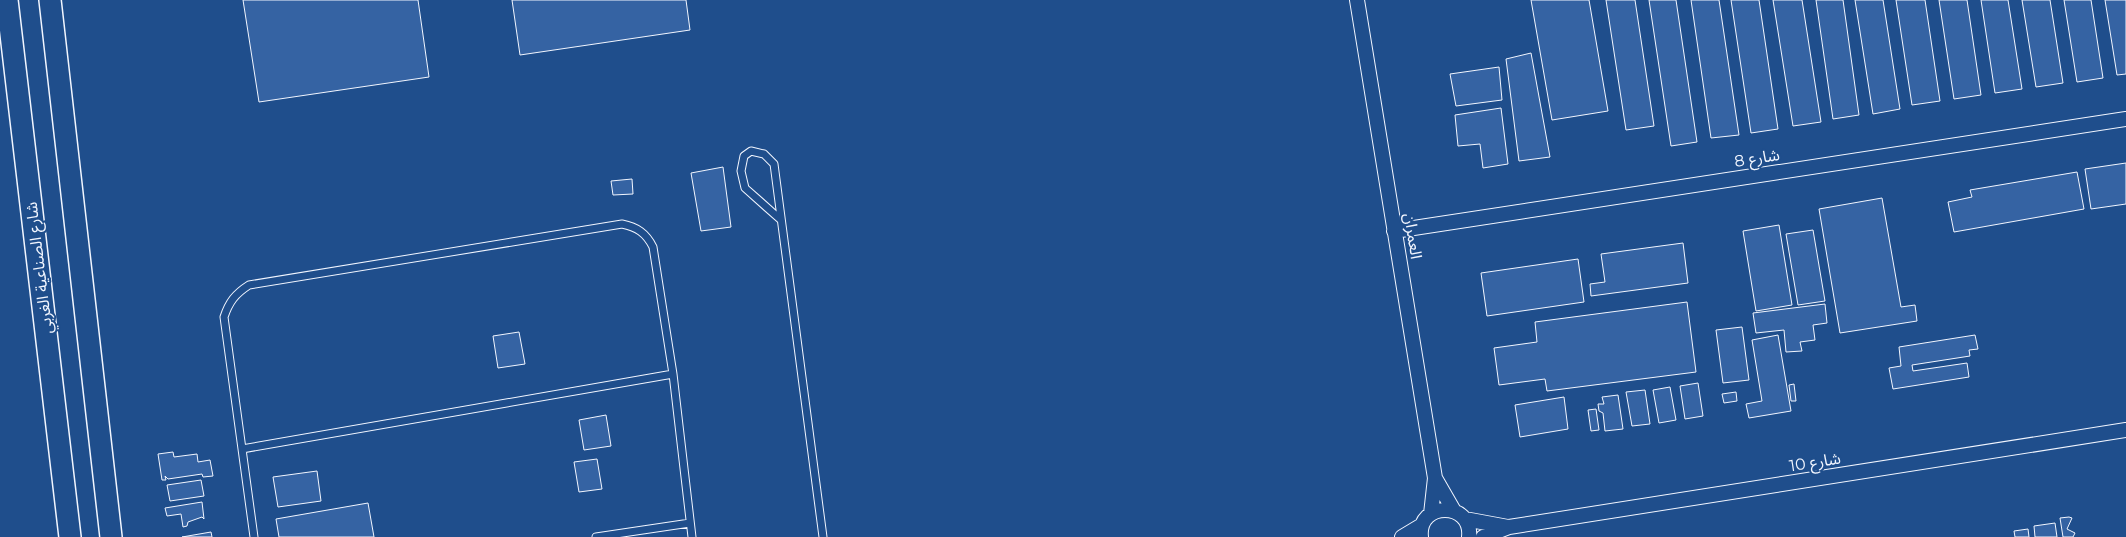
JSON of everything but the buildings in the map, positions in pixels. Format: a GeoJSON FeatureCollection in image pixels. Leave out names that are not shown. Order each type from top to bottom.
{"type":"FeatureCollection","features":[{"type":"Feature","properties":{"kind":"main road","name":"شارع الصناعية الغربي"},"geometry":{"type":"LineString","coordinates":[[7,0],[70,537]]}},
{"type":"Feature","properties":{"kind":"main road"},"geometry":{"type":"LineString","coordinates":[[50,0],[112,537]]}},
{"type":"Feature","properties":{"kind":"street","name":"العمران"},"geometry":{"type":"LineString","coordinates":[[1357,0],[1434,478],[1431,514]]}},
{"type":"Feature","properties":{"kind":"street","name":"شارع 8"},"geometry":{"type":"LineString","coordinates":[[1394,231],[2126,119]]}},
{"type":"Feature","properties":{"kind":"street","name":"شارع 10"},"geometry":{"type":"LineString","coordinates":[[1483,537],[1509,527],[2126,430]]}},
{"type":"Feature","properties":{"kind":"street","name":"العمران"},"geometry":{"type":"LineString","coordinates":[[1434,478],[1470,530],[1469,537]]}},
{"type":"Feature","properties":{"kind":"street","name":"شارع 10"},"geometry":{"type":"LineString","coordinates":[[1431,514],[1446,510],[1509,527]]}},
{"type":"Feature","properties":{"kind":"street"},"geometry":{"type":"LineString","coordinates":[[1402,537],[1422,531],[1431,514]]}},
{"type":"Feature","properties":{"kind":"lane"},"geometry":{"type":"LineString","coordinates":[[781,220],[745,188],[741,171],[744,156],[751,151],[764,154],[774,164],[823,537]]}},
{"type":"Feature","properties":{"kind":"lane"},"geometry":{"type":"LineString","coordinates":[[254,537],[224,317],[229,304],[237,293],[249,285],[622,224],[632,226],[648,238],[653,247],[673,374],[692,537]]}},
{"type":"Feature","properties":{"kind":"lane"},"geometry":{"type":"LineString","coordinates":[[242,450],[673,374]]}},
{"type":"Feature","properties":{"kind":"lane"},"geometry":{"type":"LineString","coordinates":[[596,537],[690,523]]}}]}
